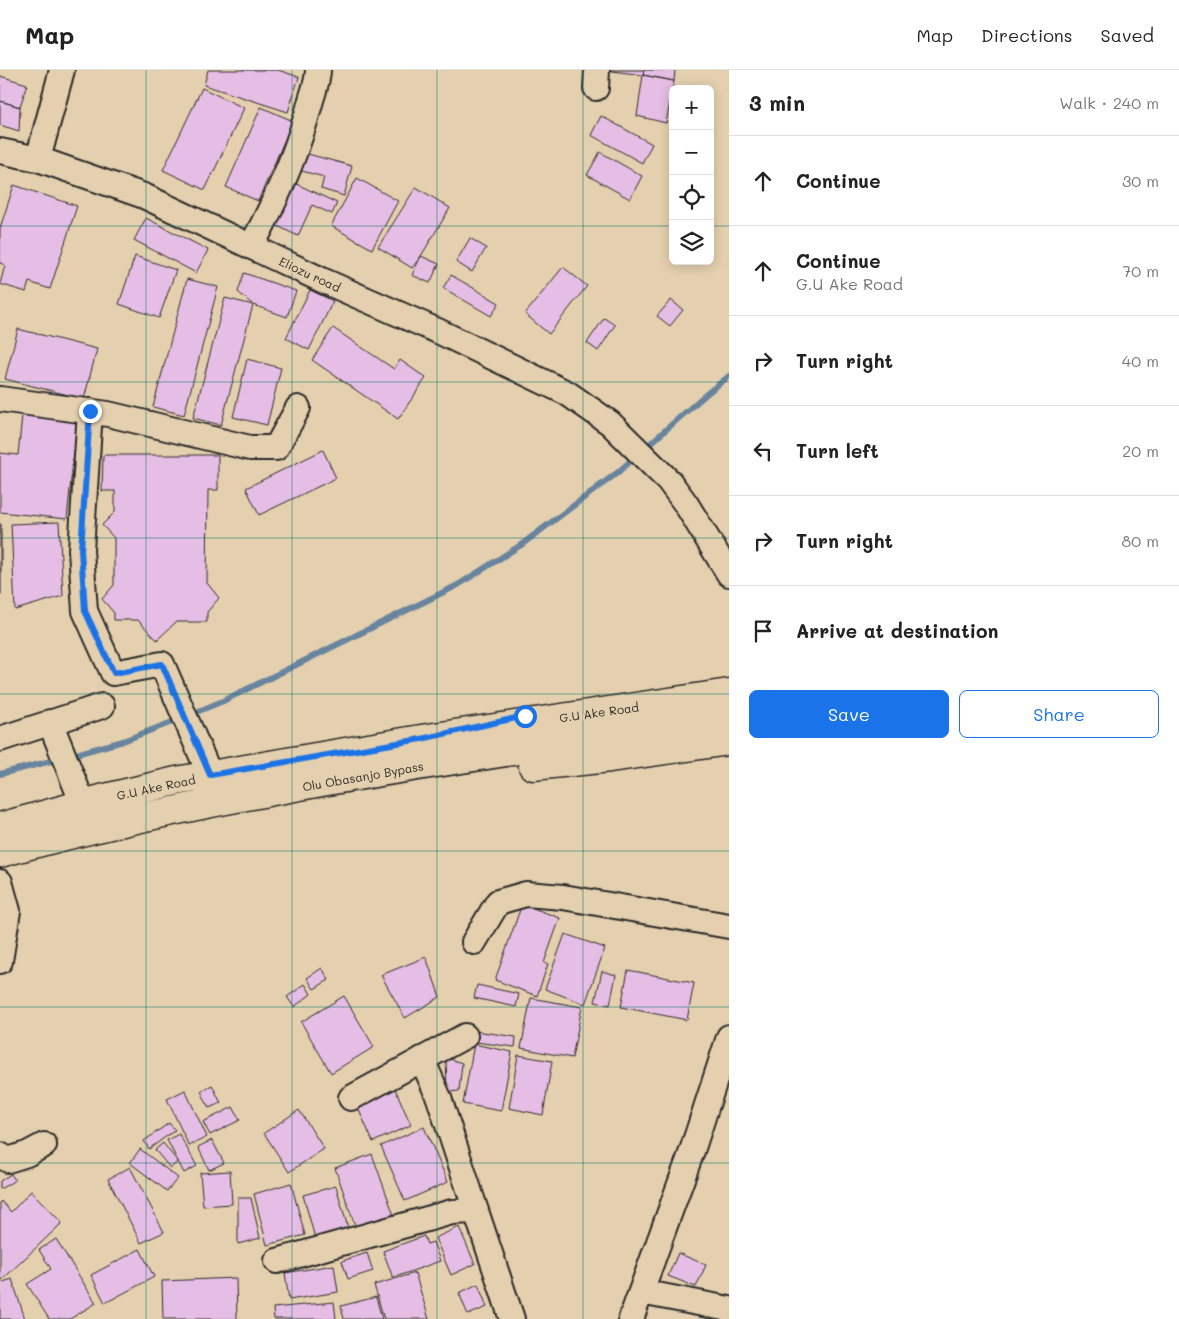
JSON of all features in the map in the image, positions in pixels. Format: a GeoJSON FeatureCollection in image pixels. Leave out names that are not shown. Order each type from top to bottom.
{"type":"FeatureCollection","features":[{"type":"Feature","properties":{"kind":"main road"},"geometry":{"type":"LineString","coordinates":[[421,739],[597,698],[729,677]]}},
{"type":"Feature","properties":{"kind":"main road","name":"G.U Ake Road"},"geometry":{"type":"LineString","coordinates":[[0,827],[83,804],[210,775],[421,739],[729,693]]}},
{"type":"Feature","properties":{"kind":"main road","name":"Olu Obasanjo Bypass"},"geometry":{"type":"LineString","coordinates":[[0,853],[181,809],[421,766],[729,718]]}},
{"type":"Feature","properties":{"kind":"main road"},"geometry":{"type":"LineString","coordinates":[[421,766],[532,766],[610,758],[729,740]]}},
{"type":"Feature","properties":{"kind":"street"},"geometry":{"type":"LineString","coordinates":[[38,159],[62,70]]}},
{"type":"Feature","properties":{"kind":"street"},"geometry":{"type":"LineString","coordinates":[[251,247],[265,221],[295,149],[307,117],[318,70]]}},
{"type":"Feature","properties":{"kind":"street","name":"Eliozu road"},"geometry":{"type":"LineString","coordinates":[[0,151],[38,159],[144,196],[324,282],[440,332],[567,393],[610,423],[669,481],[686,504],[729,574]]}},
{"type":"Feature","properties":{"kind":"street"},"geometry":{"type":"LineString","coordinates":[[0,399],[108,414],[250,448],[276,448],[298,408]]}},
{"type":"Feature","properties":{"kind":"street"},"geometry":{"type":"LineString","coordinates":[[90,411],[81,550],[85,611],[114,673],[162,664],[210,775]]}},
{"type":"Feature","properties":{"kind":"street"},"geometry":{"type":"LineString","coordinates":[[0,739],[53,729],[102,706]]}},
{"type":"Feature","properties":{"kind":"street"},"geometry":{"type":"LineString","coordinates":[[53,729],[83,804]]}},
{"type":"Feature","properties":{"kind":"street"},"geometry":{"type":"LineString","coordinates":[[0,882],[8,911],[0,961]]}},
{"type":"Feature","properties":{"kind":"street"},"geometry":{"type":"LineString","coordinates":[[474,942],[498,902],[526,894],[563,897],[729,926]]}},
{"type":"Feature","properties":{"kind":"street"},"geometry":{"type":"LineString","coordinates":[[350,1098],[465,1036]]}},
{"type":"Feature","properties":{"kind":"street"},"geometry":{"type":"LineString","coordinates":[[631,1319],[692,1151],[729,1037]]}},
{"type":"Feature","properties":{"kind":"street"},"geometry":{"type":"LineString","coordinates":[[422,1059],[440,1098],[512,1319]]}},
{"type":"Feature","properties":{"kind":"street"},"geometry":{"type":"LineString","coordinates":[[0,1155],[8,1160],[44,1146]]}},
{"type":"Feature","properties":{"kind":"street"},"geometry":{"type":"LineString","coordinates":[[277,1261],[452,1212],[476,1211]]}},
{"type":"Feature","properties":{"kind":"street"},"geometry":{"type":"LineString","coordinates":[[641,1292],[729,1308]]}},
{"type":"Feature","properties":{"kind":"building"},"geometry":{"type":"Polygon","coordinates":[[[208,70],[278,70],[299,77],[288,112],[204,85],[208,70]]]}},
{"type":"Feature","properties":{"kind":"building"},"geometry":{"type":"Polygon","coordinates":[[[605,70],[644,70],[643,75],[605,70]]]}},
{"type":"Feature","properties":{"kind":"building"},"geometry":{"type":"Polygon","coordinates":[[[644,70],[675,70],[674,81],[643,75],[644,70]]]}},
{"type":"Feature","properties":{"kind":"building"},"geometry":{"type":"Polygon","coordinates":[[[643,75],[674,81],[673,85],[669,85],[669,107],[666,123],[637,116],[643,75]]]}},
{"type":"Feature","properties":{"kind":"building"},"geometry":{"type":"Polygon","coordinates":[[[0,76],[27,84],[20,107],[0,101],[0,76]]]}},
{"type":"Feature","properties":{"kind":"building"},"geometry":{"type":"Polygon","coordinates":[[[202,88],[244,108],[205,190],[163,170],[202,88]]]}},
{"type":"Feature","properties":{"kind":"building"},"geometry":{"type":"Polygon","coordinates":[[[0,101],[20,107],[19,131],[0,125],[0,101]]]}},
{"type":"Feature","properties":{"kind":"building"},"geometry":{"type":"Polygon","coordinates":[[[261,107],[293,121],[258,201],[226,187],[261,107]]]}},
{"type":"Feature","properties":{"kind":"building"},"geometry":{"type":"Polygon","coordinates":[[[601,116],[652,144],[642,163],[591,135],[601,116]]]}},
{"type":"Feature","properties":{"kind":"building"},"geometry":{"type":"Polygon","coordinates":[[[297,151],[352,166],[344,196],[321,189],[324,177],[298,170],[297,151]]]}},
{"type":"Feature","properties":{"kind":"building"},"geometry":{"type":"Polygon","coordinates":[[[600,152],[642,176],[630,199],[587,175],[600,152]]]}},
{"type":"Feature","properties":{"kind":"building"},"geometry":{"type":"Polygon","coordinates":[[[357,178],[398,201],[372,249],[331,226],[357,178]]]}},
{"type":"Feature","properties":{"kind":"building"},"geometry":{"type":"Polygon","coordinates":[[[286,179],[337,203],[332,214],[312,205],[298,236],[267,221],[286,179]]]}},
{"type":"Feature","properties":{"kind":"building"},"geometry":{"type":"Polygon","coordinates":[[[14,185],[77,206],[50,289],[29,282],[26,292],[0,284],[5,265],[0,263],[0,228],[14,185]]]}},
{"type":"Feature","properties":{"kind":"building"},"geometry":{"type":"Polygon","coordinates":[[[416,187],[450,208],[412,268],[378,247],[416,187]]]}},
{"type":"Feature","properties":{"kind":"building"},"geometry":{"type":"Polygon","coordinates":[[[146,218],[208,250],[196,273],[134,240],[146,218]]]}},
{"type":"Feature","properties":{"kind":"building"},"geometry":{"type":"Polygon","coordinates":[[[470,238],[486,248],[472,272],[456,262],[470,238]]]}},
{"type":"Feature","properties":{"kind":"building"},"geometry":{"type":"Polygon","coordinates":[[[135,256],[176,270],[159,318],[119,304],[135,256]]]}},
{"type":"Feature","properties":{"kind":"building"},"geometry":{"type":"Polygon","coordinates":[[[421,256],[439,264],[430,283],[412,275],[421,256]]]}},
{"type":"Feature","properties":{"kind":"building"},"geometry":{"type":"Polygon","coordinates":[[[563,267],[587,286],[549,334],[525,314],[563,267]]]}},
{"type":"Feature","properties":{"kind":"building"},"geometry":{"type":"Polygon","coordinates":[[[244,273],[296,291],[287,317],[253,305],[238,292],[244,273]]]}},
{"type":"Feature","properties":{"kind":"building"},"geometry":{"type":"Polygon","coordinates":[[[451,275],[499,303],[491,316],[443,288],[451,275]]]}},
{"type":"Feature","properties":{"kind":"building"},"geometry":{"type":"Polygon","coordinates":[[[187,279],[218,287],[184,415],[153,407],[187,279]]]}},
{"type":"Feature","properties":{"kind":"building"},"geometry":{"type":"Polygon","coordinates":[[[310,290],[333,301],[309,350],[286,338],[310,290]]]}},
{"type":"Feature","properties":{"kind":"building"},"geometry":{"type":"Polygon","coordinates":[[[225,298],[253,305],[221,425],[193,418],[225,298]]]}},
{"type":"Feature","properties":{"kind":"building"},"geometry":{"type":"Polygon","coordinates":[[[671,300],[683,310],[670,326],[657,316],[671,300]]]}},
{"type":"Feature","properties":{"kind":"building"},"geometry":{"type":"Polygon","coordinates":[[[604,318],[615,325],[598,351],[587,343],[604,318]]]}},
{"type":"Feature","properties":{"kind":"building"},"geometry":{"type":"Polygon","coordinates":[[[333,328],[394,369],[400,360],[426,378],[398,419],[312,360],[333,328]]]}},
{"type":"Feature","properties":{"kind":"building"},"geometry":{"type":"Polygon","coordinates":[[[18,329],[97,349],[84,399],[5,379],[18,329]]]}},
{"type":"Feature","properties":{"kind":"building"},"geometry":{"type":"Polygon","coordinates":[[[247,359],[281,368],[267,425],[233,417],[247,359]]]}},
{"type":"Feature","properties":{"kind":"building"},"geometry":{"type":"Polygon","coordinates":[[[23,405],[78,411],[67,519],[0,512],[0,453],[18,455],[23,405]]]}},
{"type":"Feature","properties":{"kind":"building"},"geometry":{"type":"Polygon","coordinates":[[[323,450],[336,478],[259,515],[246,488],[323,450]]]}},
{"type":"Feature","properties":{"kind":"building"},"geometry":{"type":"Polygon","coordinates":[[[103,455],[218,455],[218,490],[208,490],[207,583],[219,598],[207,612],[207,622],[176,622],[157,640],[138,620],[114,620],[114,613],[102,599],[114,585],[114,538],[102,525],[115,512],[115,491],[102,491],[103,455]]]}},
{"type":"Feature","properties":{"kind":"building"},"geometry":{"type":"Polygon","coordinates":[[[59,522],[63,596],[15,610],[11,524],[59,522]]]}},
{"type":"Feature","properties":{"kind":"building"},"geometry":{"type":"Polygon","coordinates":[[[1,524],[1,595],[0,595],[1,524]]]}},
{"type":"Feature","properties":{"kind":"building"},"geometry":{"type":"Polygon","coordinates":[[[522,904],[560,918],[544,963],[548,964],[537,996],[495,980],[522,904]]]}},
{"type":"Feature","properties":{"kind":"building"},"geometry":{"type":"Polygon","coordinates":[[[565,934],[605,948],[585,1004],[545,989],[565,934]]]}},
{"type":"Feature","properties":{"kind":"building"},"geometry":{"type":"Polygon","coordinates":[[[426,957],[440,997],[405,1018],[381,975],[426,957]]]}},
{"type":"Feature","properties":{"kind":"building"},"geometry":{"type":"Polygon","coordinates":[[[322,968],[329,980],[314,989],[307,978],[322,968]]]}},
{"type":"Feature","properties":{"kind":"building"},"geometry":{"type":"Polygon","coordinates":[[[628,970],[694,983],[687,1020],[621,1007],[628,970]]]}},
{"type":"Feature","properties":{"kind":"building"},"geometry":{"type":"Polygon","coordinates":[[[602,971],[616,975],[610,1005],[595,1002],[602,971]]]}},
{"type":"Feature","properties":{"kind":"building"},"geometry":{"type":"Polygon","coordinates":[[[305,984],[311,994],[294,1007],[287,997],[305,984]]]}},
{"type":"Feature","properties":{"kind":"building"},"geometry":{"type":"Polygon","coordinates":[[[477,985],[519,994],[516,1007],[474,998],[477,985]]]}},
{"type":"Feature","properties":{"kind":"building"},"geometry":{"type":"Polygon","coordinates":[[[344,996],[374,1047],[331,1073],[301,1022],[344,996]]]}},
{"type":"Feature","properties":{"kind":"building"},"geometry":{"type":"Polygon","coordinates":[[[531,998],[582,1007],[572,1058],[521,1048],[531,998]]]}},
{"type":"Feature","properties":{"kind":"building"},"geometry":{"type":"Polygon","coordinates":[[[469,1030],[516,1037],[515,1047],[467,1041],[469,1030]]]}},
{"type":"Feature","properties":{"kind":"building"},"geometry":{"type":"Polygon","coordinates":[[[474,1044],[512,1052],[501,1111],[463,1104],[474,1044]]]}},
{"type":"Feature","properties":{"kind":"building"},"geometry":{"type":"Polygon","coordinates":[[[518,1055],[552,1061],[543,1115],[509,1108],[518,1055]]]}},
{"type":"Feature","properties":{"kind":"building"},"geometry":{"type":"Polygon","coordinates":[[[446,1058],[462,1063],[459,1091],[447,1092],[446,1058]]]}},
{"type":"Feature","properties":{"kind":"building"},"geometry":{"type":"Polygon","coordinates":[[[393,1084],[411,1125],[373,1142],[355,1101],[393,1084]]]}},
{"type":"Feature","properties":{"kind":"building"},"geometry":{"type":"Polygon","coordinates":[[[212,1085],[221,1103],[209,1108],[201,1091],[212,1085]]]}},
{"type":"Feature","properties":{"kind":"building"},"geometry":{"type":"Polygon","coordinates":[[[185,1090],[207,1137],[189,1146],[167,1099],[185,1090]]]}},
{"type":"Feature","properties":{"kind":"building"},"geometry":{"type":"Polygon","coordinates":[[[233,1107],[240,1120],[210,1135],[203,1122],[233,1107]]]}},
{"type":"Feature","properties":{"kind":"building"},"geometry":{"type":"Polygon","coordinates":[[[299,1110],[324,1149],[289,1172],[264,1133],[299,1110]]]}},
{"type":"Feature","properties":{"kind":"building"},"geometry":{"type":"Polygon","coordinates":[[[169,1123],[175,1130],[149,1149],[144,1141],[169,1123]]]}},
{"type":"Feature","properties":{"kind":"building"},"geometry":{"type":"Polygon","coordinates":[[[424,1127],[448,1182],[405,1201],[381,1146],[424,1127]]]}},
{"type":"Feature","properties":{"kind":"building"},"geometry":{"type":"Polygon","coordinates":[[[179,1134],[197,1166],[184,1173],[167,1140],[179,1134]]]}},
{"type":"Feature","properties":{"kind":"building"},"geometry":{"type":"Polygon","coordinates":[[[212,1140],[224,1163],[209,1170],[198,1147],[212,1140]]]}},
{"type":"Feature","properties":{"kind":"building"},"geometry":{"type":"Polygon","coordinates":[[[163,1143],[178,1162],[170,1168],[155,1150],[163,1143]]]}},
{"type":"Feature","properties":{"kind":"building"},"geometry":{"type":"Polygon","coordinates":[[[140,1149],[178,1178],[167,1191],[130,1163],[140,1149]]]}},
{"type":"Feature","properties":{"kind":"building"},"geometry":{"type":"Polygon","coordinates":[[[372,1154],[396,1221],[358,1234],[335,1168],[372,1154]]]}},
{"type":"Feature","properties":{"kind":"building"},"geometry":{"type":"Polygon","coordinates":[[[130,1167],[164,1232],[141,1243],[108,1179],[130,1167]]]}},
{"type":"Feature","properties":{"kind":"building"},"geometry":{"type":"Polygon","coordinates":[[[230,1171],[232,1204],[203,1206],[200,1173],[230,1171]]]}},
{"type":"Feature","properties":{"kind":"building"},"geometry":{"type":"Polygon","coordinates":[[[11,1174],[15,1180],[0,1189],[0,1181],[11,1174]]]}},
{"type":"Feature","properties":{"kind":"building"},"geometry":{"type":"Polygon","coordinates":[[[291,1183],[305,1235],[267,1245],[254,1194],[291,1183]]]}},
{"type":"Feature","properties":{"kind":"building"},"geometry":{"type":"Polygon","coordinates":[[[336,1186],[350,1235],[317,1245],[303,1195],[336,1186]]]}},
{"type":"Feature","properties":{"kind":"building"},"geometry":{"type":"Polygon","coordinates":[[[31,1191],[62,1223],[2,1280],[0,1278],[0,1203],[1,1201],[11,1212],[31,1191]]]}},
{"type":"Feature","properties":{"kind":"building"},"geometry":{"type":"Polygon","coordinates":[[[238,1198],[251,1198],[260,1238],[238,1244],[238,1198]]]}},
{"type":"Feature","properties":{"kind":"building"},"geometry":{"type":"Polygon","coordinates":[[[459,1227],[475,1264],[451,1275],[435,1238],[459,1227]]]}},
{"type":"Feature","properties":{"kind":"building"},"geometry":{"type":"Polygon","coordinates":[[[424,1236],[427,1244],[433,1242],[440,1261],[393,1278],[383,1251],[424,1236]]]}},
{"type":"Feature","properties":{"kind":"building"},"geometry":{"type":"Polygon","coordinates":[[[56,1239],[96,1303],[70,1319],[49,1319],[27,1284],[51,1269],[39,1250],[56,1239]]]}},
{"type":"Feature","properties":{"kind":"building"},"geometry":{"type":"Polygon","coordinates":[[[140,1249],[154,1277],[105,1303],[91,1275],[140,1249]]]}},
{"type":"Feature","properties":{"kind":"building"},"geometry":{"type":"Polygon","coordinates":[[[367,1253],[373,1271],[348,1279],[342,1261],[367,1253]]]}},
{"type":"Feature","properties":{"kind":"building"},"geometry":{"type":"Polygon","coordinates":[[[678,1253],[706,1265],[696,1287],[668,1276],[678,1253]]]}},
{"type":"Feature","properties":{"kind":"building"},"geometry":{"type":"Polygon","coordinates":[[[334,1265],[338,1292],[289,1300],[285,1273],[334,1265]]]}},
{"type":"Feature","properties":{"kind":"building"},"geometry":{"type":"Polygon","coordinates":[[[415,1273],[429,1319],[384,1319],[374,1285],[415,1273]]]}},
{"type":"Feature","properties":{"kind":"building"},"geometry":{"type":"Polygon","coordinates":[[[236,1278],[237,1319],[163,1319],[162,1281],[236,1278]]]}},
{"type":"Feature","properties":{"kind":"building"},"geometry":{"type":"Polygon","coordinates":[[[12,1279],[25,1319],[0,1319],[0,1283],[12,1279]]]}},
{"type":"Feature","properties":{"kind":"building"},"geometry":{"type":"Polygon","coordinates":[[[478,1284],[487,1307],[468,1315],[459,1293],[478,1284]]]}},
{"type":"Feature","properties":{"kind":"building"},"geometry":{"type":"Polygon","coordinates":[[[376,1297],[382,1319],[344,1319],[341,1306],[376,1297]]]}},
{"type":"Feature","properties":{"kind":"building"},"geometry":{"type":"Polygon","coordinates":[[[334,1302],[336,1319],[274,1319],[273,1308],[334,1302]]]}},
{"type":"Feature","properties":{"kind":"waterway"},"geometry":{"type":"LineString","coordinates":[[189,715],[223,701],[458,585],[521,545],[617,473],[729,376]]}},
{"type":"Feature","properties":{"kind":"waterway"},"geometry":{"type":"LineString","coordinates":[[69,756],[123,741],[180,719]]}},
{"type":"Feature","properties":{"kind":"waterway"},"geometry":{"type":"LineString","coordinates":[[0,774],[59,759]]}},
{"type":"Feature","properties":{"kind":"route"},"geometry":{"type":"LineString","coordinates":[[90,411],[81,550],[85,611],[114,673],[162,664],[210,775],[421,739],[525,716]]}}]}
